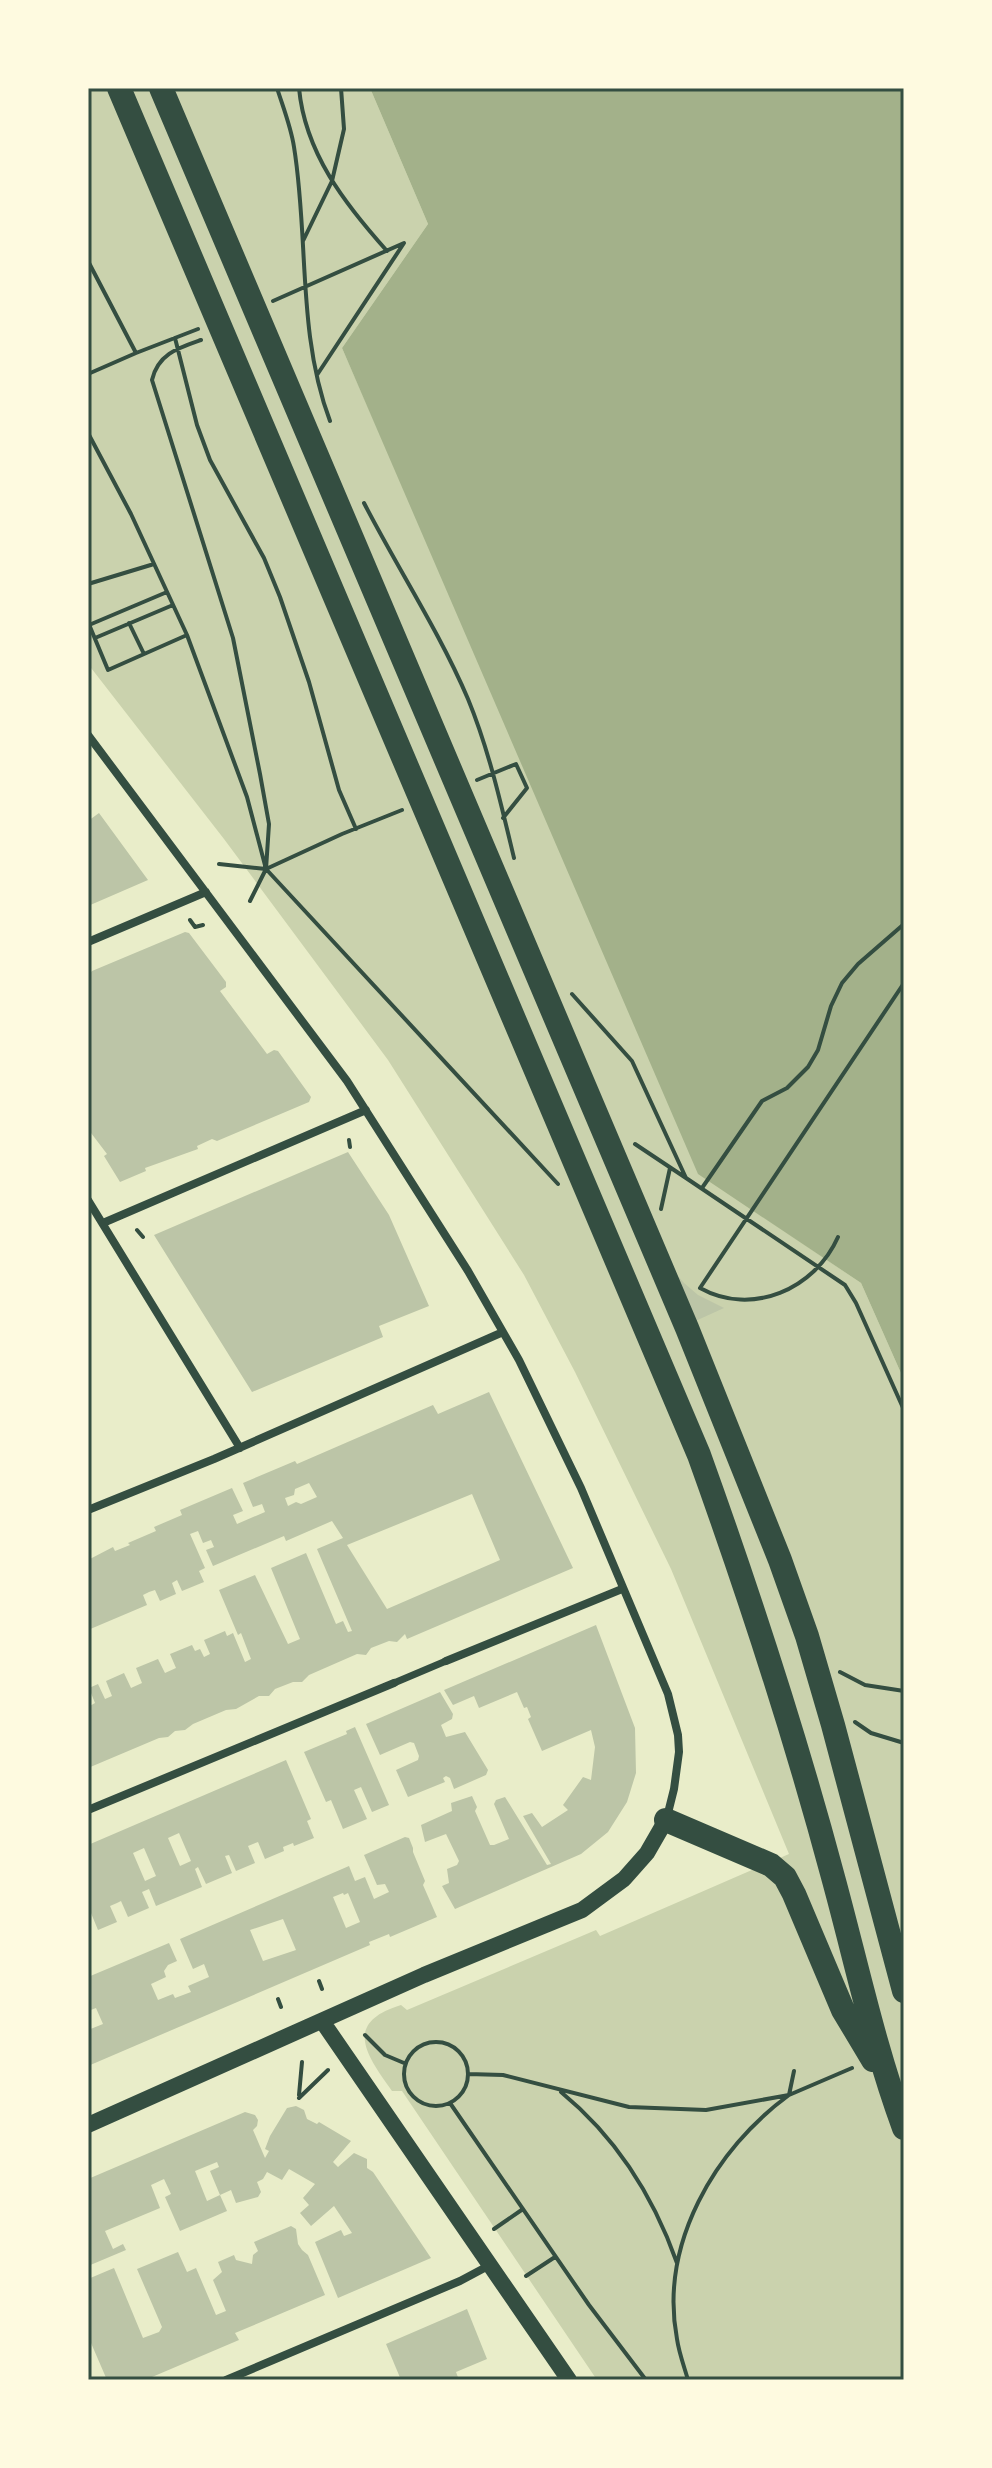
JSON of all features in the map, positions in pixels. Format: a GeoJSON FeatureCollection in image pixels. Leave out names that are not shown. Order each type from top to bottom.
{"type":"FeatureCollection","features":[{"type":"Feature","properties":{"kind":"highway"},"geometry":{"type":"LineString","coordinates":[[119,88],[699,1455],[754,1612],[833,1877],[868,2038],[904,2128]]}},
{"type":"Feature","properties":{"kind":"highway"},"geometry":{"type":"LineString","coordinates":[[161,88],[692,1340],[770,1534],[807,1636],[904,1991]]}},
{"type":"Feature","properties":{"kind":"highway"},"geometry":{"type":"LineString","coordinates":[[666,1820],[763,1861],[785,1877],[843,2010],[868,2038]]}},
{"type":"Feature","properties":{"kind":"main road"},"geometry":{"type":"LineString","coordinates":[[88,2125],[424,1975],[582,1910],[624,1879],[647,1853],[666,1820]]}},
{"type":"Feature","properties":{"kind":"main road"},"geometry":{"type":"LineString","coordinates":[[322,2021],[569,2380]]}},
{"type":"Feature","properties":{"kind":"street"},"geometry":{"type":"LineString","coordinates":[[88,735],[324,1048],[468,1271],[503,1332],[574,1474],[668,1694],[678,1735],[677,1771],[666,1820]]}},
{"type":"Feature","properties":{"kind":"street"},"geometry":{"type":"LineString","coordinates":[[88,942],[206,892]]}},
{"type":"Feature","properties":{"kind":"street"},"geometry":{"type":"LineString","coordinates":[[103,1223],[366,1110]]}},
{"type":"Feature","properties":{"kind":"street"},"geometry":{"type":"LineString","coordinates":[[88,1200],[240,1448]]}},
{"type":"Feature","properties":{"kind":"street"},"geometry":{"type":"LineString","coordinates":[[88,1510],[240,1448],[503,1332]]}},
{"type":"Feature","properties":{"kind":"street"},"geometry":{"type":"LineString","coordinates":[[88,1810],[622,1589]]}},
{"type":"Feature","properties":{"kind":"street"},"geometry":{"type":"LineString","coordinates":[[226,2380],[460,2281],[490,2265]]}},
{"type":"Feature","properties":{"kind":"path"},"geometry":{"type":"LineString","coordinates":[[277,88],[294,145],[309,335],[332,428]]}},
{"type":"Feature","properties":{"kind":"path"},"geometry":{"type":"LineString","coordinates":[[299,88],[301,111],[332,181],[361,222],[387,251]]}},
{"type":"Feature","properties":{"kind":"path"},"geometry":{"type":"LineString","coordinates":[[302,243],[332,181],[344,129],[341,88]]}},
{"type":"Feature","properties":{"kind":"path"},"geometry":{"type":"LineString","coordinates":[[270,302],[404,243],[317,375]]}},
{"type":"Feature","properties":{"kind":"path"},"geometry":{"type":"LineString","coordinates":[[88,261],[136,353]]}},
{"type":"Feature","properties":{"kind":"path"},"geometry":{"type":"LineString","coordinates":[[88,374],[201,328]]}},
{"type":"Feature","properties":{"kind":"path"},"geometry":{"type":"LineString","coordinates":[[175,338],[191,391],[197,425],[210,460],[246,522],[280,597],[309,682],[339,790],[356,829]]}},
{"type":"Feature","properties":{"kind":"path"},"geometry":{"type":"LineString","coordinates":[[205,338],[177,348],[160,361],[152,380],[233,638],[269,824],[266,869],[250,901]]}},
{"type":"Feature","properties":{"kind":"path"},"geometry":{"type":"LineString","coordinates":[[88,433],[90,443],[154,564],[187,635],[247,797],[266,869],[566,1192]]}},
{"type":"Feature","properties":{"kind":"path"},"geometry":{"type":"LineString","coordinates":[[210,460],[216,457]]}},
{"type":"Feature","properties":{"kind":"path"},"geometry":{"type":"LineString","coordinates":[[359,492],[443,644],[468,700],[493,773],[515,859]]}},
{"type":"Feature","properties":{"kind":"path"},"geometry":{"type":"LineString","coordinates":[[88,584],[154,564]]}},
{"type":"Feature","properties":{"kind":"path"},"geometry":{"type":"LineString","coordinates":[[167,592],[89,624],[108,670],[187,635]]}},
{"type":"Feature","properties":{"kind":"path"},"geometry":{"type":"LineString","coordinates":[[95,638],[173,605]]}},
{"type":"Feature","properties":{"kind":"path"},"geometry":{"type":"LineString","coordinates":[[129,623],[144,654]]}},
{"type":"Feature","properties":{"kind":"path"},"geometry":{"type":"LineString","coordinates":[[466,784],[516,764],[527,788],[494,829]]}},
{"type":"Feature","properties":{"kind":"path"},"geometry":{"type":"LineString","coordinates":[[219,864],[266,869],[415,805]]}},
{"type":"Feature","properties":{"kind":"path"},"geometry":{"type":"LineString","coordinates":[[190,920],[195,927],[203,925]]}},
{"type":"Feature","properties":{"kind":"path"},"geometry":{"type":"LineString","coordinates":[[702,1188],[762,1101],[787,1088],[808,1067],[818,1050],[831,1006],[842,983],[858,964],[904,924]]}},
{"type":"Feature","properties":{"kind":"path"},"geometry":{"type":"LineString","coordinates":[[566,983],[592,1018],[619,1043],[632,1061],[686,1178]]}},
{"type":"Feature","properties":{"kind":"path"},"geometry":{"type":"LineString","coordinates":[[838,1237],[825,1259],[786,1291],[759,1300],[729,1299],[697,1286],[747,1219],[904,983]]}},
{"type":"Feature","properties":{"kind":"path"},"geometry":{"type":"LineString","coordinates":[[349,1140],[350,1147]]}},
{"type":"Feature","properties":{"kind":"path"},"geometry":{"type":"LineString","coordinates":[[635,1144],[845,1285],[904,1410]]}},
{"type":"Feature","properties":{"kind":"path"},"geometry":{"type":"LineString","coordinates":[[661,1212],[670,1168]]}},
{"type":"Feature","properties":{"kind":"path"},"geometry":{"type":"LineString","coordinates":[[137,1230],[143,1237]]}},
{"type":"Feature","properties":{"kind":"path"},"geometry":{"type":"LineString","coordinates":[[319,1981],[322,1989]]}},
{"type":"Feature","properties":{"kind":"path"},"geometry":{"type":"LineString","coordinates":[[278,1999],[281,2007]]}},
{"type":"Feature","properties":{"kind":"path"},"geometry":{"type":"LineString","coordinates":[[365,2035],[385,2055],[405,2063]]}},
{"type":"Feature","properties":{"kind":"path"},"geometry":{"type":"LineString","coordinates":[[426,2043],[447,2043],[462,2055],[468,2074],[461,2094],[450,2103],[431,2105],[418,2101],[405,2084],[405,2063],[410,2054],[426,2043]]}},
{"type":"Feature","properties":{"kind":"path"},"geometry":{"type":"LineString","coordinates":[[377,2057],[385,2055]]}},
{"type":"Feature","properties":{"kind":"path"},"geometry":{"type":"LineString","coordinates":[[302,2062],[299,2098],[328,2070]]}},
{"type":"Feature","properties":{"kind":"path"},"geometry":{"type":"LineString","coordinates":[[468,2074],[503,2075],[629,2107],[706,2110],[789,2095],[854,2067]]}},
{"type":"Feature","properties":{"kind":"path"},"geometry":{"type":"LineString","coordinates":[[688,2380],[676,2337],[677,2263],[696,2207],[712,2175],[735,2143],[762,2115],[789,2095],[794,2071]]}},
{"type":"Feature","properties":{"kind":"path"},"geometry":{"type":"LineString","coordinates":[[559,2090],[589,2114],[637,2176],[662,2223],[677,2263]]}},
{"type":"Feature","properties":{"kind":"path"},"geometry":{"type":"LineString","coordinates":[[450,2103],[555,2257],[646,2380]]}},
{"type":"Feature","properties":{"kind":"path"},"geometry":{"type":"LineString","coordinates":[[494,2229],[523,2209]]}},
{"type":"Feature","properties":{"kind":"path"},"geometry":{"type":"LineString","coordinates":[[526,2276],[555,2257]]}},
{"type":"Feature","properties":{"kind":"shaded area"},"geometry":{"type":"Polygon","coordinates":[[[88,88],[370,88],[428,224],[342,348],[706,1178],[861,1283],[904,1380],[904,2380],[597,2380],[402,2091],[392,2091],[368,2053],[366,2031],[371,2021],[383,2012],[401,2005],[407,2010],[596,1930],[600,1936],[789,1854],[671,1569],[524,1275],[388,1060],[224,839],[88,664],[88,88]]]}},
{"type":"Feature","properties":{"kind":"shaded area"},"geometry":{"type":"Polygon","coordinates":[[[370,88],[904,88],[904,1380],[861,1283],[698,1174],[342,348],[428,224],[370,88]]]}},
{"type":"Feature","properties":{"kind":"building"},"geometry":{"type":"Polygon","coordinates":[[[99,813],[148,880],[88,906],[88,821],[99,813]]]}},
{"type":"Feature","properties":{"kind":"building"},"geometry":{"type":"Polygon","coordinates":[[[189,933],[226,982],[226,987],[220,991],[267,1054],[278,1051],[311,1097],[309,1102],[217,1141],[212,1139],[197,1146],[198,1149],[145,1168],[146,1171],[120,1182],[104,1156],[107,1154],[88,1129],[88,976],[92,971],[189,933]]]}},
{"type":"Feature","properties":{"kind":"building"},"geometry":{"type":"Polygon","coordinates":[[[348,1152],[389,1215],[429,1306],[379,1326],[383,1337],[252,1392],[154,1235],[348,1152]]]}},
{"type":"Feature","properties":{"kind":"building"},"geometry":{"type":"Polygon","coordinates":[[[659,1254],[698,1295],[724,1308],[680,1328],[659,1254]]]}},
{"type":"Feature","properties":{"kind":"building"},"geometry":{"type":"Polygon","coordinates":[[[489,1392],[573,1568],[407,1639],[405,1634],[397,1642],[389,1641],[371,1648],[366,1655],[357,1654],[309,1675],[302,1682],[275,1689],[269,1696],[259,1696],[236,1709],[226,1710],[185,1730],[175,1731],[168,1737],[88,1768],[88,1707],[95,1703],[89,1688],[98,1684],[105,1699],[112,1696],[106,1681],[124,1673],[131,1688],[142,1683],[136,1668],[158,1659],[165,1673],[176,1668],[170,1654],[192,1645],[195,1651],[200,1649],[204,1657],[210,1654],[204,1640],[225,1631],[227,1636],[233,1633],[245,1662],[251,1659],[219,1590],[255,1575],[288,1644],[300,1639],[271,1568],[306,1553],[336,1624],[343,1621],[348,1632],[352,1631],[317,1549],[343,1538],[332,1521],[286,1541],[284,1536],[213,1566],[206,1550],[214,1547],[211,1540],[203,1543],[198,1531],[190,1534],[205,1568],[199,1571],[204,1582],[182,1591],[177,1580],[172,1583],[176,1594],[160,1601],[155,1590],[149,1592],[143,1595],[147,1605],[88,1630],[88,1560],[113,1547],[115,1551],[130,1545],[128,1543],[156,1531],[154,1527],[182,1515],[180,1510],[232,1488],[243,1511],[233,1515],[237,1524],[265,1512],[262,1504],[253,1507],[243,1483],[295,1461],[297,1464],[433,1405],[438,1414],[489,1392]],[[309,1483],[285,1498],[288,1506],[317,1497],[309,1483]],[[472,1494],[347,1545],[387,1609],[500,1560],[472,1494]]]}},
{"type":"Feature","properties":{"kind":"building"},"geometry":{"type":"Polygon","coordinates":[[[596,1625],[635,1728],[636,1773],[627,1802],[608,1832],[581,1854],[455,1909],[442,1886],[449,1883],[447,1869],[459,1861],[446,1834],[425,1842],[421,1825],[452,1811],[451,1803],[472,1796],[490,1845],[494,1845],[509,1839],[494,1804],[505,1797],[547,1865],[551,1864],[523,1816],[532,1813],[542,1827],[568,1810],[563,1805],[583,1777],[591,1780],[595,1747],[591,1730],[542,1751],[528,1719],[531,1717],[527,1707],[524,1708],[517,1692],[479,1708],[474,1696],[453,1705],[444,1690],[596,1625]]]}},
{"type":"Feature","properties":{"kind":"building"},"geometry":{"type":"Polygon","coordinates":[[[440,1692],[453,1714],[452,1719],[441,1725],[446,1737],[465,1732],[488,1770],[486,1775],[454,1789],[446,1776],[443,1778],[445,1782],[408,1797],[396,1770],[418,1760],[414,1743],[380,1755],[366,1724],[440,1692]]]}},
{"type":"Feature","properties":{"kind":"building"},"geometry":{"type":"Polygon","coordinates":[[[355,1727],[389,1805],[372,1812],[361,1787],[354,1790],[367,1819],[343,1829],[331,1800],[326,1802],[304,1752],[347,1734],[346,1731],[355,1727]]]}},
{"type":"Feature","properties":{"kind":"building"},"geometry":{"type":"Polygon","coordinates":[[[286,1760],[311,1819],[307,1821],[314,1838],[283,1847],[284,1851],[265,1859],[258,1842],[248,1846],[255,1863],[236,1871],[229,1855],[225,1856],[232,1873],[206,1884],[198,1867],[195,1869],[202,1887],[156,1906],[149,1889],[142,1892],[149,1908],[128,1917],[121,1901],[110,1906],[117,1922],[98,1930],[91,1913],[88,1914],[88,1845],[286,1760]],[[179,1833],[168,1838],[180,1866],[191,1861],[179,1833]],[[144,1848],[133,1853],[145,1881],[156,1876],[144,1848]]]}},
{"type":"Feature","properties":{"kind":"building"},"geometry":{"type":"Polygon","coordinates":[[[409,1838],[425,1881],[423,1885],[437,1917],[390,1937],[389,1934],[369,1942],[370,1945],[88,2066],[88,2030],[103,2024],[96,2008],[88,2011],[88,1977],[169,1943],[177,1961],[168,1965],[164,1971],[166,1977],[151,1984],[158,2000],[191,1992],[188,1986],[209,1977],[204,1964],[193,1969],[180,1939],[349,1866],[355,1881],[365,1877],[374,1899],[389,1892],[385,1884],[377,1885],[364,1855],[409,1838]],[[348,1893],[333,1897],[346,1928],[360,1922],[348,1893]],[[283,1919],[250,1930],[263,1961],[296,1950],[283,1919]]]}},
{"type":"Feature","properties":{"kind":"building"},"geometry":{"type":"Polygon","coordinates":[[[296,2106],[304,2110],[307,2119],[317,2124],[319,2122],[351,2141],[333,2162],[338,2167],[354,2153],[367,2159],[367,2168],[373,2172],[431,2258],[338,2298],[315,2242],[341,2230],[344,2236],[352,2233],[334,2206],[311,2226],[300,2213],[309,2205],[303,2198],[315,2184],[289,2169],[282,2180],[267,2172],[257,2182],[261,2192],[258,2197],[236,2203],[231,2190],[220,2195],[227,2211],[180,2231],[165,2197],[171,2194],[164,2179],[151,2185],[160,2208],[105,2231],[113,2249],[123,2244],[126,2250],[88,2266],[88,2179],[245,2112],[255,2115],[258,2120],[253,2130],[265,2158],[270,2136],[287,2108],[296,2106]],[[217,2162],[195,2171],[207,2201],[220,2195],[210,2171],[219,2167],[217,2162]]]}},
{"type":"Feature","properties":{"kind":"building"},"geometry":{"type":"Polygon","coordinates":[[[291,2226],[296,2229],[298,2244],[308,2255],[325,2295],[235,2333],[239,2340],[145,2380],[107,2380],[88,2336],[88,2279],[114,2268],[143,2338],[159,2332],[162,2327],[137,2269],[178,2252],[187,2272],[196,2268],[216,2315],[226,2311],[213,2280],[222,2272],[218,2262],[234,2255],[236,2260],[252,2264],[253,2255],[258,2251],[254,2242],[291,2226]]]}},
{"type":"Feature","properties":{"kind":"building"},"geometry":{"type":"Polygon","coordinates":[[[467,2309],[487,2359],[456,2372],[459,2380],[401,2380],[386,2344],[467,2309]]]}}]}
